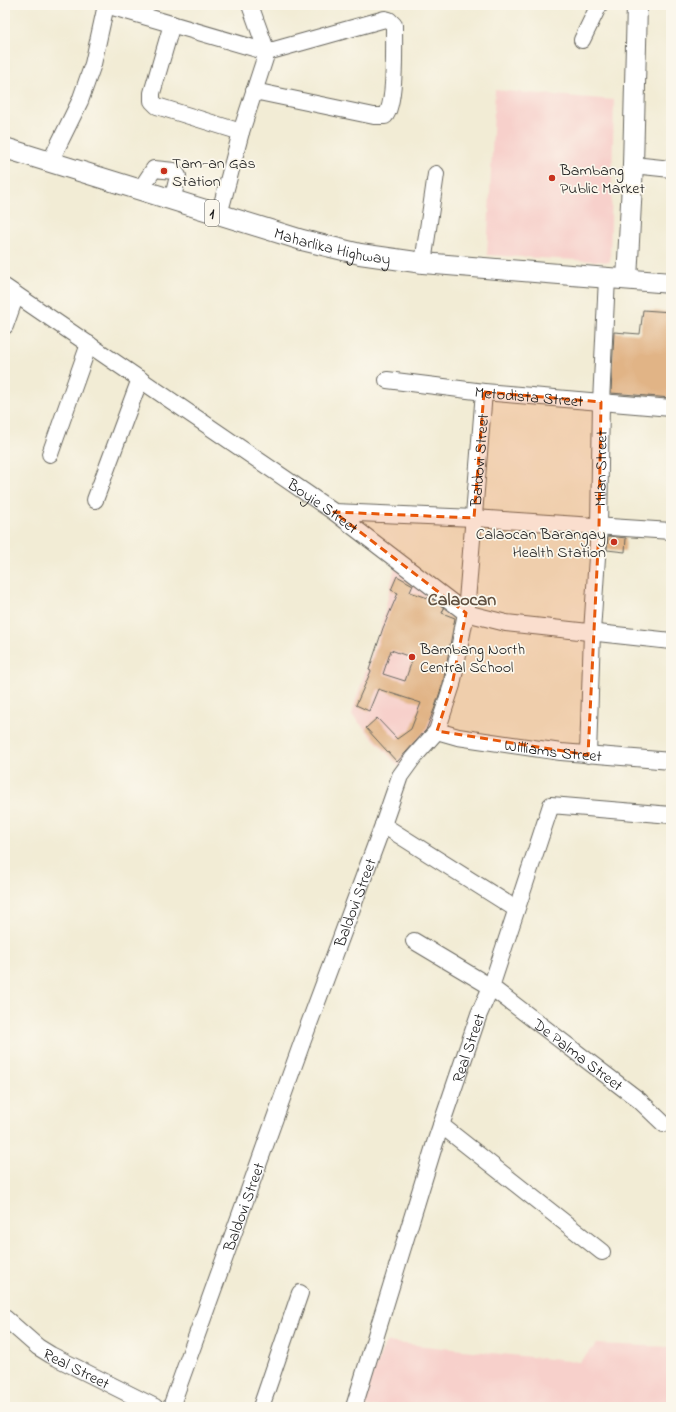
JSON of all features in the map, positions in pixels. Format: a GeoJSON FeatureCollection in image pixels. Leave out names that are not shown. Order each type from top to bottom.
{"type":"FeatureCollection","features":[{"type":"Feature","properties":{"kind":"main road"},"geometry":{"type":"LineString","coordinates":[[627,279],[633,165],[638,5]]}},
{"type":"Feature","properties":{"kind":"main road","name":"Maharlika Highway"},"geometry":{"type":"LineString","coordinates":[[5,148],[172,201],[302,240],[360,254],[423,263],[671,283]]}},
{"type":"Feature","properties":{"kind":"street"},"geometry":{"type":"LineString","coordinates":[[50,162],[80,101],[92,64],[106,5],[267,52],[384,19],[389,20],[394,25],[392,85],[388,113],[380,117],[254,91]]}},
{"type":"Feature","properties":{"kind":"street"},"geometry":{"type":"LineString","coordinates":[[219,215],[241,132],[267,52],[250,5]]}},
{"type":"Feature","properties":{"kind":"street"},"geometry":{"type":"LineString","coordinates":[[582,40],[599,5]]}},
{"type":"Feature","properties":{"kind":"street"},"geometry":{"type":"LineString","coordinates":[[172,24],[152,93],[152,101],[157,106],[241,132]]}},
{"type":"Feature","properties":{"kind":"street"},"geometry":{"type":"LineString","coordinates":[[633,165],[671,169]]}},
{"type":"Feature","properties":{"kind":"street"},"geometry":{"type":"LineString","coordinates":[[140,190],[154,169],[174,170],[178,176],[172,201]]}},
{"type":"Feature","properties":{"kind":"street"},"geometry":{"type":"LineString","coordinates":[[423,263],[436,174]]}},
{"type":"Feature","properties":{"kind":"street","name":"Milan Street"},"geometry":{"type":"LineString","coordinates":[[588,755],[592,632],[599,527],[607,278]]}},
{"type":"Feature","properties":{"kind":"street"},"geometry":{"type":"LineString","coordinates":[[5,326],[10,291]]}},
{"type":"Feature","properties":{"kind":"street","name":"Boyie Street"},"geometry":{"type":"LineString","coordinates":[[10,291],[140,378],[334,512],[466,613],[506,623],[671,641]]}},
{"type":"Feature","properties":{"kind":"street"},"geometry":{"type":"LineString","coordinates":[[50,454],[89,344]]}},
{"type":"Feature","properties":{"kind":"street"},"geometry":{"type":"LineString","coordinates":[[94,500],[140,378]]}},
{"type":"Feature","properties":{"kind":"street","name":"Metodista Street"},"geometry":{"type":"LineString","coordinates":[[387,380],[484,392],[671,408]]}},
{"type":"Feature","properties":{"kind":"street","name":"Baldovi Street"},"geometry":{"type":"LineString","coordinates":[[171,1407],[400,776],[413,758],[437,731],[452,685],[466,613],[484,392]]}},
{"type":"Feature","properties":{"kind":"street"},"geometry":{"type":"LineString","coordinates":[[334,512],[474,518],[671,531]]}},
{"type":"Feature","properties":{"kind":"street","name":"Williams Street"},"geometry":{"type":"LineString","coordinates":[[437,731],[458,737],[588,755],[671,761]]}},
{"type":"Feature","properties":{"kind":"street","name":"Real Street"},"geometry":{"type":"LineString","coordinates":[[354,1407],[441,1125],[479,1014],[491,987],[551,805],[671,815]]}},
{"type":"Feature","properties":{"kind":"street"},"geometry":{"type":"LineString","coordinates":[[383,825],[516,909]]}},
{"type":"Feature","properties":{"kind":"street","name":"De Palma Street"},"geometry":{"type":"LineString","coordinates":[[414,940],[491,987],[640,1101],[664,1124]]}},
{"type":"Feature","properties":{"kind":"street"},"geometry":{"type":"LineString","coordinates":[[441,1125],[602,1252]]}},
{"type":"Feature","properties":{"kind":"street"},"geometry":{"type":"LineString","coordinates":[[261,1407],[300,1293]]}},
{"type":"Feature","properties":{"kind":"street","name":"Real Street"},"geometry":{"type":"LineString","coordinates":[[5,1318],[38,1347],[51,1356],[155,1407]]}},
{"type":"Feature","properties":{"kind":"highlighted area"},"geometry":{"type":"Polygon","coordinates":[[[484,392],[601,402],[599,527],[588,755],[437,731],[452,685],[466,613],[334,512],[474,518],[484,392]]]}},
{"type":"Feature","properties":{"kind":"shaded area","name":"Bambang Public Market"},"geometry":{"type":"Polygon","coordinates":[[[495,90],[614,100],[610,262],[487,255],[495,90]]]}},
{"type":"Feature","properties":{"kind":"shaded area","name":"Bambang North Central School"},"geometry":{"type":"Polygon","coordinates":[[[395,567],[463,615],[434,729],[401,769],[352,715],[355,702],[380,631],[395,567]]]}},
{"type":"Feature","properties":{"kind":"shaded area"},"geometry":{"type":"Polygon","coordinates":[[[386,1342],[579,1362],[597,1344],[671,1347],[671,1407],[358,1407],[386,1342]]]}},
{"type":"Feature","properties":{"kind":"building"},"geometry":{"type":"Polygon","coordinates":[[[643,310],[671,312],[671,398],[611,393],[614,332],[640,334],[643,310]]]}},
{"type":"Feature","properties":{"kind":"building"},"geometry":{"type":"Polygon","coordinates":[[[608,536],[626,538],[625,552],[607,550],[608,536]]]}},
{"type":"Feature","properties":{"kind":"building","name":"Bambang North Central School"},"geometry":{"type":"Polygon","coordinates":[[[397,576],[413,585],[410,592],[434,600],[444,608],[442,613],[455,618],[443,683],[426,730],[397,762],[366,728],[377,718],[397,739],[411,729],[421,703],[378,689],[369,711],[356,705],[371,671],[369,670],[383,628],[398,593],[391,590],[397,576]],[[391,650],[383,674],[405,681],[413,658],[391,650]]]}},
{"type":"Feature","properties":{"kind":"place","name":"Tam-an Gas Station"},"geometry":{"type":"Point","coordinates":[164,171]}},
{"type":"Feature","properties":{"kind":"place","name":"Bambang Public Market"},"geometry":{"type":"Point","coordinates":[552,178]}},
{"type":"Feature","properties":{"kind":"place","name":"Calaocan Barangay Health Station"},"geometry":{"type":"Point","coordinates":[614,542]}},
{"type":"Feature","properties":{"kind":"place","name":"Bambang North Central School"},"geometry":{"type":"Point","coordinates":[412,657]}},
{"type":"Feature","properties":{"kind":"district","name":"Calaocan"},"geometry":{"type":"Point","coordinates":[462,599]}}]}
